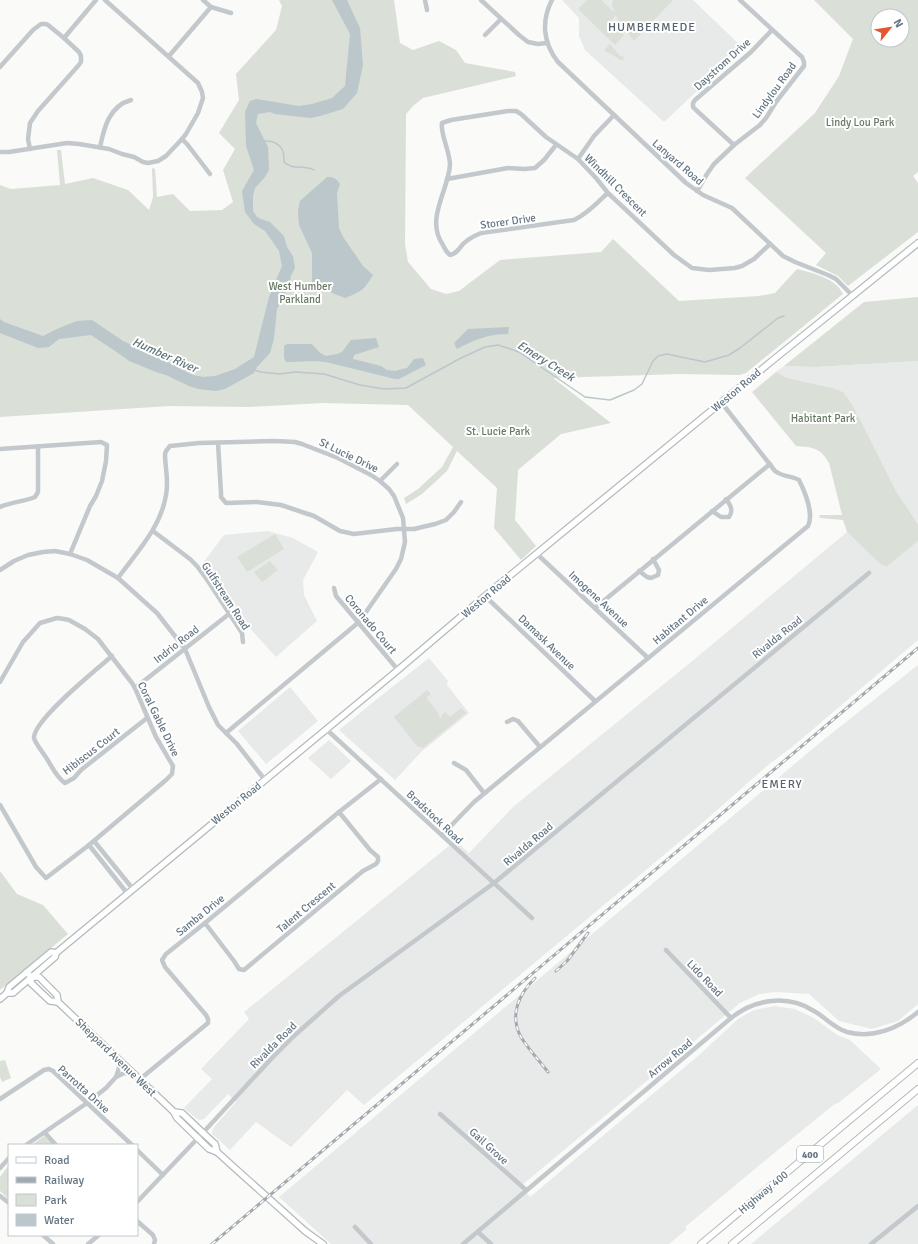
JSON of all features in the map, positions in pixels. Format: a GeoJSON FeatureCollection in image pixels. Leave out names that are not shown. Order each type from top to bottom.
{"type":"FeatureCollection","features":[{"type":"Feature","properties":{"kind":"highway","name":"Highway 400"},"geometry":{"type":"LineString","coordinates":[[701,1244],[918,1063]]}},
{"type":"Feature","properties":{"kind":"highway","name":"Highway 400"},"geometry":{"type":"LineString","coordinates":[[732,1244],[918,1089]]}},
{"type":"Feature","properties":{"kind":"main road","name":"Weston Road"},"geometry":{"type":"LineString","coordinates":[[7,993],[13,993],[55,957],[56,953],[127,893],[398,670],[485,596],[852,295],[918,243]]}},
{"type":"Feature","properties":{"kind":"main road","name":"Weston Road"},"geometry":{"type":"LineString","coordinates":[[0,999],[7,993],[9,987],[26,972],[51,952],[56,953]]}},
{"type":"Feature","properties":{"kind":"main road","name":"Sheppard Avenue West"},"geometry":{"type":"LineString","coordinates":[[26,972],[31,977],[32,984],[50,1001],[58,1002],[174,1112],[177,1118],[209,1149],[217,1152],[305,1231],[323,1244]]}},
{"type":"Feature","properties":{"kind":"main road","name":"Sheppard Avenue West"},"geometry":{"type":"LineString","coordinates":[[31,977],[39,977],[57,995],[58,1002]]}},
{"type":"Feature","properties":{"kind":"main road","name":"Sheppard Avenue West"},"geometry":{"type":"LineString","coordinates":[[174,1112],[182,1113],[204,1133],[215,1144],[217,1152]]}},
{"type":"Feature","properties":{"kind":"main road","name":"Sheppard Avenue West"},"geometry":{"type":"LineString","coordinates":[[305,1231],[316,1244]]}},
{"type":"Feature","properties":{"kind":"street"},"geometry":{"type":"LineString","coordinates":[[64,38],[96,0]]}},
{"type":"Feature","properties":{"kind":"street"},"geometry":{"type":"LineString","coordinates":[[0,152],[67,143],[109,149],[148,163],[161,160],[186,134],[198,113],[203,98],[198,83],[105,0]]}},
{"type":"Feature","properties":{"kind":"street"},"geometry":{"type":"LineString","coordinates":[[203,0],[211,7],[231,13]]}},
{"type":"Feature","properties":{"kind":"street"},"geometry":{"type":"LineString","coordinates":[[425,0],[427,10]]}},
{"type":"Feature","properties":{"kind":"street"},"geometry":{"type":"LineString","coordinates":[[481,0],[528,42],[538,44],[547,43]]}},
{"type":"Feature","properties":{"kind":"street","name":"Lanyard Road"},"geometry":{"type":"LineString","coordinates":[[552,0],[545,20],[545,30],[547,43],[553,56],[558,62],[686,183],[697,191],[732,208],[783,256],[836,279],[852,295]]}},
{"type":"Feature","properties":{"kind":"street","name":"Lindylou Road"},"geometry":{"type":"LineString","coordinates":[[697,191],[710,170],[734,145],[760,125],[766,118],[780,96],[804,66],[802,57],[740,0]]}},
{"type":"Feature","properties":{"kind":"street"},"geometry":{"type":"LineString","coordinates":[[169,56],[211,7]]}},
{"type":"Feature","properties":{"kind":"street"},"geometry":{"type":"LineString","coordinates":[[485,36],[501,19]]}},
{"type":"Feature","properties":{"kind":"street"},"geometry":{"type":"LineString","coordinates":[[0,66],[33,30],[41,24],[46,24],[64,38],[79,52],[81,56],[81,62],[38,111],[30,123],[28,139],[30,149]]}},
{"type":"Feature","properties":{"kind":"street","name":"Daystrom Drive"},"geometry":{"type":"LineString","coordinates":[[734,145],[693,107],[693,103],[751,52],[772,30]]}},
{"type":"Feature","properties":{"kind":"street"},"geometry":{"type":"LineString","coordinates":[[100,147],[104,128],[110,115],[122,102],[131,100]]}},
{"type":"Feature","properties":{"kind":"street","name":"Windhill Crescent"},"geometry":{"type":"LineString","coordinates":[[442,123],[451,120],[516,111],[556,145],[578,159],[608,193],[674,255],[692,268],[709,270],[742,266],[754,260],[770,244]]}},
{"type":"Feature","properties":{"kind":"street"},"geometry":{"type":"LineString","coordinates":[[578,159],[594,136],[614,115]]}},
{"type":"Feature","properties":{"kind":"street","name":"Storer Drive"},"geometry":{"type":"LineString","coordinates":[[442,123],[450,165],[438,209],[436,223],[438,238],[450,255],[457,251],[472,237],[486,232],[518,229],[574,220],[589,212],[608,193]]}},
{"type":"Feature","properties":{"kind":"street"},"geometry":{"type":"LineString","coordinates":[[182,139],[210,174]]}},
{"type":"Feature","properties":{"kind":"street"},"geometry":{"type":"LineString","coordinates":[[447,179],[508,168],[535,168],[544,160],[556,145]]}},
{"type":"Feature","properties":{"kind":"street","name":"Habitant Drive"},"geometry":{"type":"LineString","coordinates":[[442,835],[467,808],[484,793],[808,526],[810,522],[810,514],[799,480],[780,475],[776,471],[721,402]]}},
{"type":"Feature","properties":{"kind":"street"},"geometry":{"type":"LineString","coordinates":[[0,449],[102,442],[107,445],[106,461],[102,481],[70,554]]}},
{"type":"Feature","properties":{"kind":"street","name":"St Lucie Drive"},"geometry":{"type":"LineString","coordinates":[[118,578],[153,531],[163,510],[167,494],[165,459],[167,448],[170,446],[198,443],[295,442],[338,458],[371,475],[389,489],[397,501],[403,518],[404,529],[405,542],[401,559],[396,569],[359,622],[226,733]]}},
{"type":"Feature","properties":{"kind":"street"},"geometry":{"type":"LineString","coordinates":[[218,443],[220,493],[221,498],[226,502],[257,502],[281,506],[314,516],[340,531],[349,534],[414,529],[435,524],[446,520],[461,502]]}},
{"type":"Feature","properties":{"kind":"street"},"geometry":{"type":"LineString","coordinates":[[0,507],[35,497],[38,492],[38,447]]}},
{"type":"Feature","properties":{"kind":"street"},"geometry":{"type":"LineString","coordinates":[[380,481],[397,464]]}},
{"type":"Feature","properties":{"kind":"street"},"geometry":{"type":"LineString","coordinates":[[595,608],[712,510],[770,464]]}},
{"type":"Feature","properties":{"kind":"street"},"geometry":{"type":"LineString","coordinates":[[712,510],[721,517],[729,517],[732,507],[726,499]]}},
{"type":"Feature","properties":{"kind":"street","name":"Gulfstream Road"},"geometry":{"type":"LineString","coordinates":[[153,531],[193,562],[208,581],[242,633],[243,642]]}},
{"type":"Feature","properties":{"kind":"street"},"geometry":{"type":"LineString","coordinates":[[0,570],[14,561],[28,555],[43,552],[55,552],[70,554],[87,560],[118,578],[157,613],[185,649],[208,707],[218,725],[237,744],[265,780]]}},
{"type":"Feature","properties":{"kind":"street","name":"Imogene Avenue"},"geometry":{"type":"LineString","coordinates":[[537,554],[648,658]]}},
{"type":"Feature","properties":{"kind":"street"},"geometry":{"type":"LineString","coordinates":[[639,571],[651,578],[658,575],[659,570],[654,559]]}},
{"type":"Feature","properties":{"kind":"street","name":"Rivalda Road"},"geometry":{"type":"LineString","coordinates":[[138,1201],[204,1133],[272,1058],[295,1035],[339,996],[494,883],[869,573]]}},
{"type":"Feature","properties":{"kind":"street","name":"Coronado Court"},"geometry":{"type":"LineString","coordinates":[[334,588],[336,596],[398,670]]}},
{"type":"Feature","properties":{"kind":"street","name":"Damask Avenue"},"geometry":{"type":"LineString","coordinates":[[485,596],[596,701]]}},
{"type":"Feature","properties":{"kind":"street","name":"Indrio Road"},"geometry":{"type":"LineString","coordinates":[[135,688],[229,614]]}},
{"type":"Feature","properties":{"kind":"street","name":"Coral Gable Drive"},"geometry":{"type":"LineString","coordinates":[[0,682],[2,672],[23,642],[40,623],[57,618],[69,620],[85,629],[98,639],[135,688],[156,737],[173,766],[172,774],[94,841],[46,878],[36,867],[0,805]]}},
{"type":"Feature","properties":{"kind":"street","name":"Hibiscus Court"},"geometry":{"type":"LineString","coordinates":[[112,656],[68,692],[39,726],[35,732],[35,741],[56,774],[65,783],[74,778],[81,770],[147,718]]}},
{"type":"Feature","properties":{"kind":"street"},"geometry":{"type":"LineString","coordinates":[[507,722],[513,719],[518,721],[540,747]]}},
{"type":"Feature","properties":{"kind":"street","name":"Bradstock Road"},"geometry":{"type":"LineString","coordinates":[[326,729],[532,918]]}},
{"type":"Feature","properties":{"kind":"street"},"geometry":{"type":"LineString","coordinates":[[454,763],[466,770],[484,793]]}},
{"type":"Feature","properties":{"kind":"street","name":"Samba Drive"},"geometry":{"type":"LineString","coordinates":[[139,1080],[208,1023],[206,1015],[165,967],[162,960],[166,954],[381,779]]}},
{"type":"Feature","properties":{"kind":"street","name":"Talent Crescent"},"geometry":{"type":"LineString","coordinates":[[205,923],[239,969],[244,970],[363,871],[376,864],[378,857],[370,850],[339,812]]}},
{"type":"Feature","properties":{"kind":"street"},"geometry":{"type":"LineString","coordinates":[[94,841],[133,888]]}},
{"type":"Feature","properties":{"kind":"street"},"geometry":{"type":"LineString","coordinates":[[89,845],[127,893]]}},
{"type":"Feature","properties":{"kind":"street","name":"Lido Road"},"geometry":{"type":"LineString","coordinates":[[666,950],[731,1018]]}},
{"type":"Feature","properties":{"kind":"street","name":"Arrow Road"},"geometry":{"type":"LineString","coordinates":[[464,1244],[731,1018],[749,1006],[774,1000],[793,1002],[813,1010],[839,1029],[859,1034],[877,1033],[889,1030],[908,1020],[918,1012]]}},
{"type":"Feature","properties":{"kind":"street"},"geometry":{"type":"LineString","coordinates":[[116,1077],[119,1068],[118,1059]]}},
{"type":"Feature","properties":{"kind":"street","name":"Parrotta Drive"},"geometry":{"type":"LineString","coordinates":[[0,1099],[44,1070],[49,1069],[53,1071],[131,1144]]}},
{"type":"Feature","properties":{"kind":"street"},"geometry":{"type":"LineString","coordinates":[[28,1144],[45,1134],[87,1103],[106,1088],[116,1077],[124,1073],[134,1074]]}},
{"type":"Feature","properties":{"kind":"street","name":"Gail Grove"},"geometry":{"type":"LineString","coordinates":[[440,1114],[526,1190]]}},
{"type":"Feature","properties":{"kind":"street"},"geometry":{"type":"LineString","coordinates":[[45,1134],[55,1144]]}},
{"type":"Feature","properties":{"kind":"street"},"geometry":{"type":"LineString","coordinates":[[138,1151],[164,1175]]}},
{"type":"Feature","properties":{"kind":"street"},"geometry":{"type":"LineString","coordinates":[[0,1166],[8,1159]]}},
{"type":"Feature","properties":{"kind":"street"},"geometry":{"type":"LineString","coordinates":[[0,1196],[8,1202]]}},
{"type":"Feature","properties":{"kind":"street"},"geometry":{"type":"LineString","coordinates":[[871,1244],[918,1206]]}},
{"type":"Feature","properties":{"kind":"street"},"geometry":{"type":"LineString","coordinates":[[138,1222],[153,1235],[155,1240],[154,1244]]}},
{"type":"Feature","properties":{"kind":"street"},"geometry":{"type":"LineString","coordinates":[[355,1227],[371,1244]]}},
{"type":"Feature","properties":{"kind":"street"},"geometry":{"type":"LineString","coordinates":[[478,1232],[491,1244]]}},
{"type":"Feature","properties":{"kind":"street"},"geometry":{"type":"LineString","coordinates":[[44,1236],[53,1244]]}},
{"type":"Feature","properties":{"kind":"street"},"geometry":{"type":"LineString","coordinates":[[88,1244],[98,1236]]}},
{"type":"Feature","properties":{"kind":"shaded area"},"geometry":{"type":"Polygon","coordinates":[[[562,0],[693,0],[743,48],[664,122],[585,50],[579,36],[579,18],[562,0]]]}},
{"type":"Feature","properties":{"kind":"shaded area"},"geometry":{"type":"Polygon","coordinates":[[[918,361],[918,524],[896,491],[862,423],[850,401],[843,392],[833,388],[787,378],[776,372],[784,366],[816,367],[918,361]]]}},
{"type":"Feature","properties":{"kind":"shaded area"},"geometry":{"type":"Polygon","coordinates":[[[268,531],[293,538],[318,552],[303,580],[304,595],[317,621],[276,657],[235,612],[212,574],[203,563],[224,535],[268,531]]]}},
{"type":"Feature","properties":{"kind":"shaded area"},"geometry":{"type":"Polygon","coordinates":[[[847,532],[885,567],[918,541],[918,640],[792,747],[768,765],[707,819],[364,1105],[347,1090],[291,1147],[256,1122],[230,1150],[212,1134],[214,1127],[236,1102],[228,1094],[204,1119],[197,1119],[184,1108],[212,1079],[201,1069],[249,1019],[244,1012],[455,841],[469,853],[513,807],[691,662],[847,532]]]}},
{"type":"Feature","properties":{"kind":"shaded area"},"geometry":{"type":"Polygon","coordinates":[[[429,658],[448,681],[447,685],[469,713],[421,752],[395,780],[339,730],[429,658]]]}},
{"type":"Feature","properties":{"kind":"shaded area"},"geometry":{"type":"Polygon","coordinates":[[[918,665],[918,1004],[898,1021],[872,1029],[839,1021],[809,994],[775,992],[759,994],[740,1003],[521,1186],[530,1197],[698,1056],[738,1019],[754,1010],[774,1006],[795,1009],[814,1018],[837,1035],[850,1040],[881,1069],[778,1150],[685,1227],[687,1229],[669,1244],[331,1244],[279,1197],[822,741],[918,665]]]}},
{"type":"Feature","properties":{"kind":"shaded area"},"geometry":{"type":"Polygon","coordinates":[[[290,687],[318,721],[266,764],[238,731],[290,687]]]}},
{"type":"Feature","properties":{"kind":"shaded area"},"geometry":{"type":"Polygon","coordinates":[[[329,740],[351,761],[331,779],[308,758],[329,740]]]}},
{"type":"Feature","properties":{"kind":"shaded area"},"geometry":{"type":"Polygon","coordinates":[[[918,1105],[918,1244],[751,1244],[918,1105]]]}},
{"type":"Feature","properties":{"kind":"green space","name":"West Humber Parkland"},"geometry":{"type":"Polygon","coordinates":[[[279,0],[394,0],[400,43],[413,50],[439,41],[456,50],[465,63],[515,72],[516,76],[423,98],[406,114],[405,244],[408,262],[431,289],[446,294],[459,291],[500,260],[601,252],[613,239],[679,301],[759,296],[775,293],[797,269],[816,274],[829,280],[840,288],[843,294],[746,373],[739,375],[680,374],[553,378],[611,423],[561,434],[518,470],[515,520],[536,546],[521,560],[494,528],[497,488],[457,451],[447,471],[422,494],[406,504],[404,498],[418,489],[442,467],[453,447],[408,405],[323,403],[249,407],[169,406],[0,417],[0,185],[11,189],[60,185],[57,150],[61,150],[65,184],[93,178],[128,190],[149,210],[153,197],[152,168],[155,169],[157,197],[173,194],[190,211],[222,210],[233,202],[223,170],[235,149],[219,133],[239,100],[236,74],[276,30],[282,6],[279,0]]]}},
{"type":"Feature","properties":{"kind":"green space"},"geometry":{"type":"Polygon","coordinates":[[[587,0],[601,0],[615,13],[612,6],[613,0],[673,0],[634,41],[620,24],[616,15],[610,22],[624,35],[615,45],[578,9],[587,0]]]}},
{"type":"Feature","properties":{"kind":"green space","name":"Lindy Lou Park"},"geometry":{"type":"Polygon","coordinates":[[[814,0],[918,0],[918,172],[913,176],[918,183],[918,232],[848,286],[838,276],[816,265],[826,253],[745,178],[815,113],[839,76],[853,39],[814,0]]]}},
{"type":"Feature","properties":{"kind":"green space"},"geometry":{"type":"Polygon","coordinates":[[[610,44],[620,56],[624,57],[623,60],[620,60],[604,50],[610,44]]]}},
{"type":"Feature","properties":{"kind":"green space"},"geometry":{"type":"Polygon","coordinates":[[[918,297],[918,361],[816,367],[784,366],[864,302],[918,297]]]}},
{"type":"Feature","properties":{"kind":"green space","name":"Habitant Park"},"geometry":{"type":"Polygon","coordinates":[[[776,372],[787,378],[833,388],[843,392],[850,401],[896,491],[918,524],[918,541],[886,567],[880,564],[847,532],[843,520],[820,518],[819,515],[842,515],[829,463],[823,454],[816,449],[796,446],[752,392],[776,372]]]}},
{"type":"Feature","properties":{"kind":"green space"},"geometry":{"type":"Polygon","coordinates":[[[275,534],[284,549],[247,572],[237,557],[275,534]]]}},
{"type":"Feature","properties":{"kind":"green space"},"geometry":{"type":"Polygon","coordinates":[[[270,561],[278,570],[262,582],[254,572],[270,561]]]}},
{"type":"Feature","properties":{"kind":"green space"},"geometry":{"type":"Polygon","coordinates":[[[427,690],[431,694],[427,697],[427,699],[439,714],[439,717],[441,718],[445,712],[450,717],[461,708],[466,713],[423,748],[417,746],[394,717],[427,690]]]}},
{"type":"Feature","properties":{"kind":"green space"},"geometry":{"type":"Polygon","coordinates":[[[0,871],[17,894],[43,905],[68,934],[0,990],[0,871]]]}},
{"type":"Feature","properties":{"kind":"green space"},"geometry":{"type":"Polygon","coordinates":[[[5,1060],[11,1078],[2,1082],[0,1077],[0,1061],[5,1060]]]}},
{"type":"Feature","properties":{"kind":"green space"},"geometry":{"type":"Polygon","coordinates":[[[44,1136],[53,1144],[33,1144],[44,1136]]]}},
{"type":"Feature","properties":{"kind":"green space"},"geometry":{"type":"Polygon","coordinates":[[[8,1166],[8,1199],[0,1191],[0,1177],[8,1166]]]}},
{"type":"Feature","properties":{"kind":"water"},"geometry":{"type":"Polygon","coordinates":[[[332,0],[347,0],[360,28],[363,65],[357,93],[343,109],[320,116],[311,118],[275,114],[270,112],[258,114],[256,123],[268,147],[269,170],[255,188],[253,196],[253,211],[257,217],[270,222],[284,236],[287,247],[293,256],[295,268],[291,276],[289,287],[277,309],[274,339],[270,353],[257,367],[254,373],[225,389],[216,391],[198,389],[129,361],[91,335],[59,339],[49,347],[38,348],[0,333],[0,319],[4,322],[43,336],[77,321],[92,320],[123,341],[154,357],[166,361],[193,375],[203,377],[215,376],[235,369],[254,357],[269,297],[282,266],[279,251],[265,231],[254,224],[245,212],[242,191],[254,170],[246,146],[245,112],[250,101],[257,99],[299,106],[332,98],[345,86],[350,34],[332,0]]]}},
{"type":"Feature","properties":{"kind":"water"},"geometry":{"type":"Polygon","coordinates":[[[327,177],[335,178],[340,184],[337,193],[339,228],[343,237],[363,266],[373,275],[362,290],[345,298],[315,286],[312,283],[312,253],[299,225],[298,210],[300,201],[327,177]]]}},
{"type":"Feature","properties":{"kind":"water"},"geometry":{"type":"Polygon","coordinates":[[[509,327],[508,334],[481,338],[457,349],[454,343],[468,329],[509,327]]]}},
{"type":"Feature","properties":{"kind":"water"},"geometry":{"type":"Polygon","coordinates":[[[376,338],[379,347],[354,355],[353,359],[381,366],[387,370],[395,371],[407,368],[414,359],[423,358],[426,365],[399,379],[395,379],[326,362],[286,362],[284,358],[284,346],[287,344],[312,344],[320,353],[326,356],[342,352],[351,340],[376,338]]]}},
{"type":"Feature","properties":{"kind":"waterway"},"geometry":{"type":"LineString","coordinates":[[265,141],[274,142],[280,147],[283,153],[284,162],[288,165],[295,167],[307,167],[314,170]]}},
{"type":"Feature","properties":{"kind":"waterway","name":"Emery Creek"},"geometry":{"type":"LineString","coordinates":[[254,370],[280,374],[295,372],[324,374],[360,385],[384,389],[406,388],[461,358],[485,347],[498,345],[519,352],[585,397],[610,400],[634,390],[642,384],[653,361],[658,356],[667,354],[705,362],[729,355],[778,318],[784,316]]}},
{"type":"Feature","properties":{"kind":"railway"},"geometry":{"type":"LineString","coordinates":[[212,1244],[918,648]]}},
{"type":"Feature","properties":{"kind":"railway"},"geometry":{"type":"LineString","coordinates":[[556,971],[567,961],[588,933]]}},
{"type":"Feature","properties":{"kind":"railway"},"geometry":{"type":"LineString","coordinates":[[535,978],[520,998],[516,1013],[516,1021],[521,1037],[548,1072]]}},
{"type":"Feature","properties":{"kind":"district","name":"HUMBERMEDE"},"geometry":{"type":"Point","coordinates":[652,27]}},
{"type":"Feature","properties":{"kind":"district","name":"EMERY"},"geometry":{"type":"Point","coordinates":[782,784]}},
{"type":"Feature","properties":{"kind":"water label","name":"Humber River"},"geometry":{"type":"Point","coordinates":[165,355]}},
{"type":"Feature","properties":{"kind":"park label","name":"St. Lucie Park"},"geometry":{"type":"Point","coordinates":[498,431]}}]}
